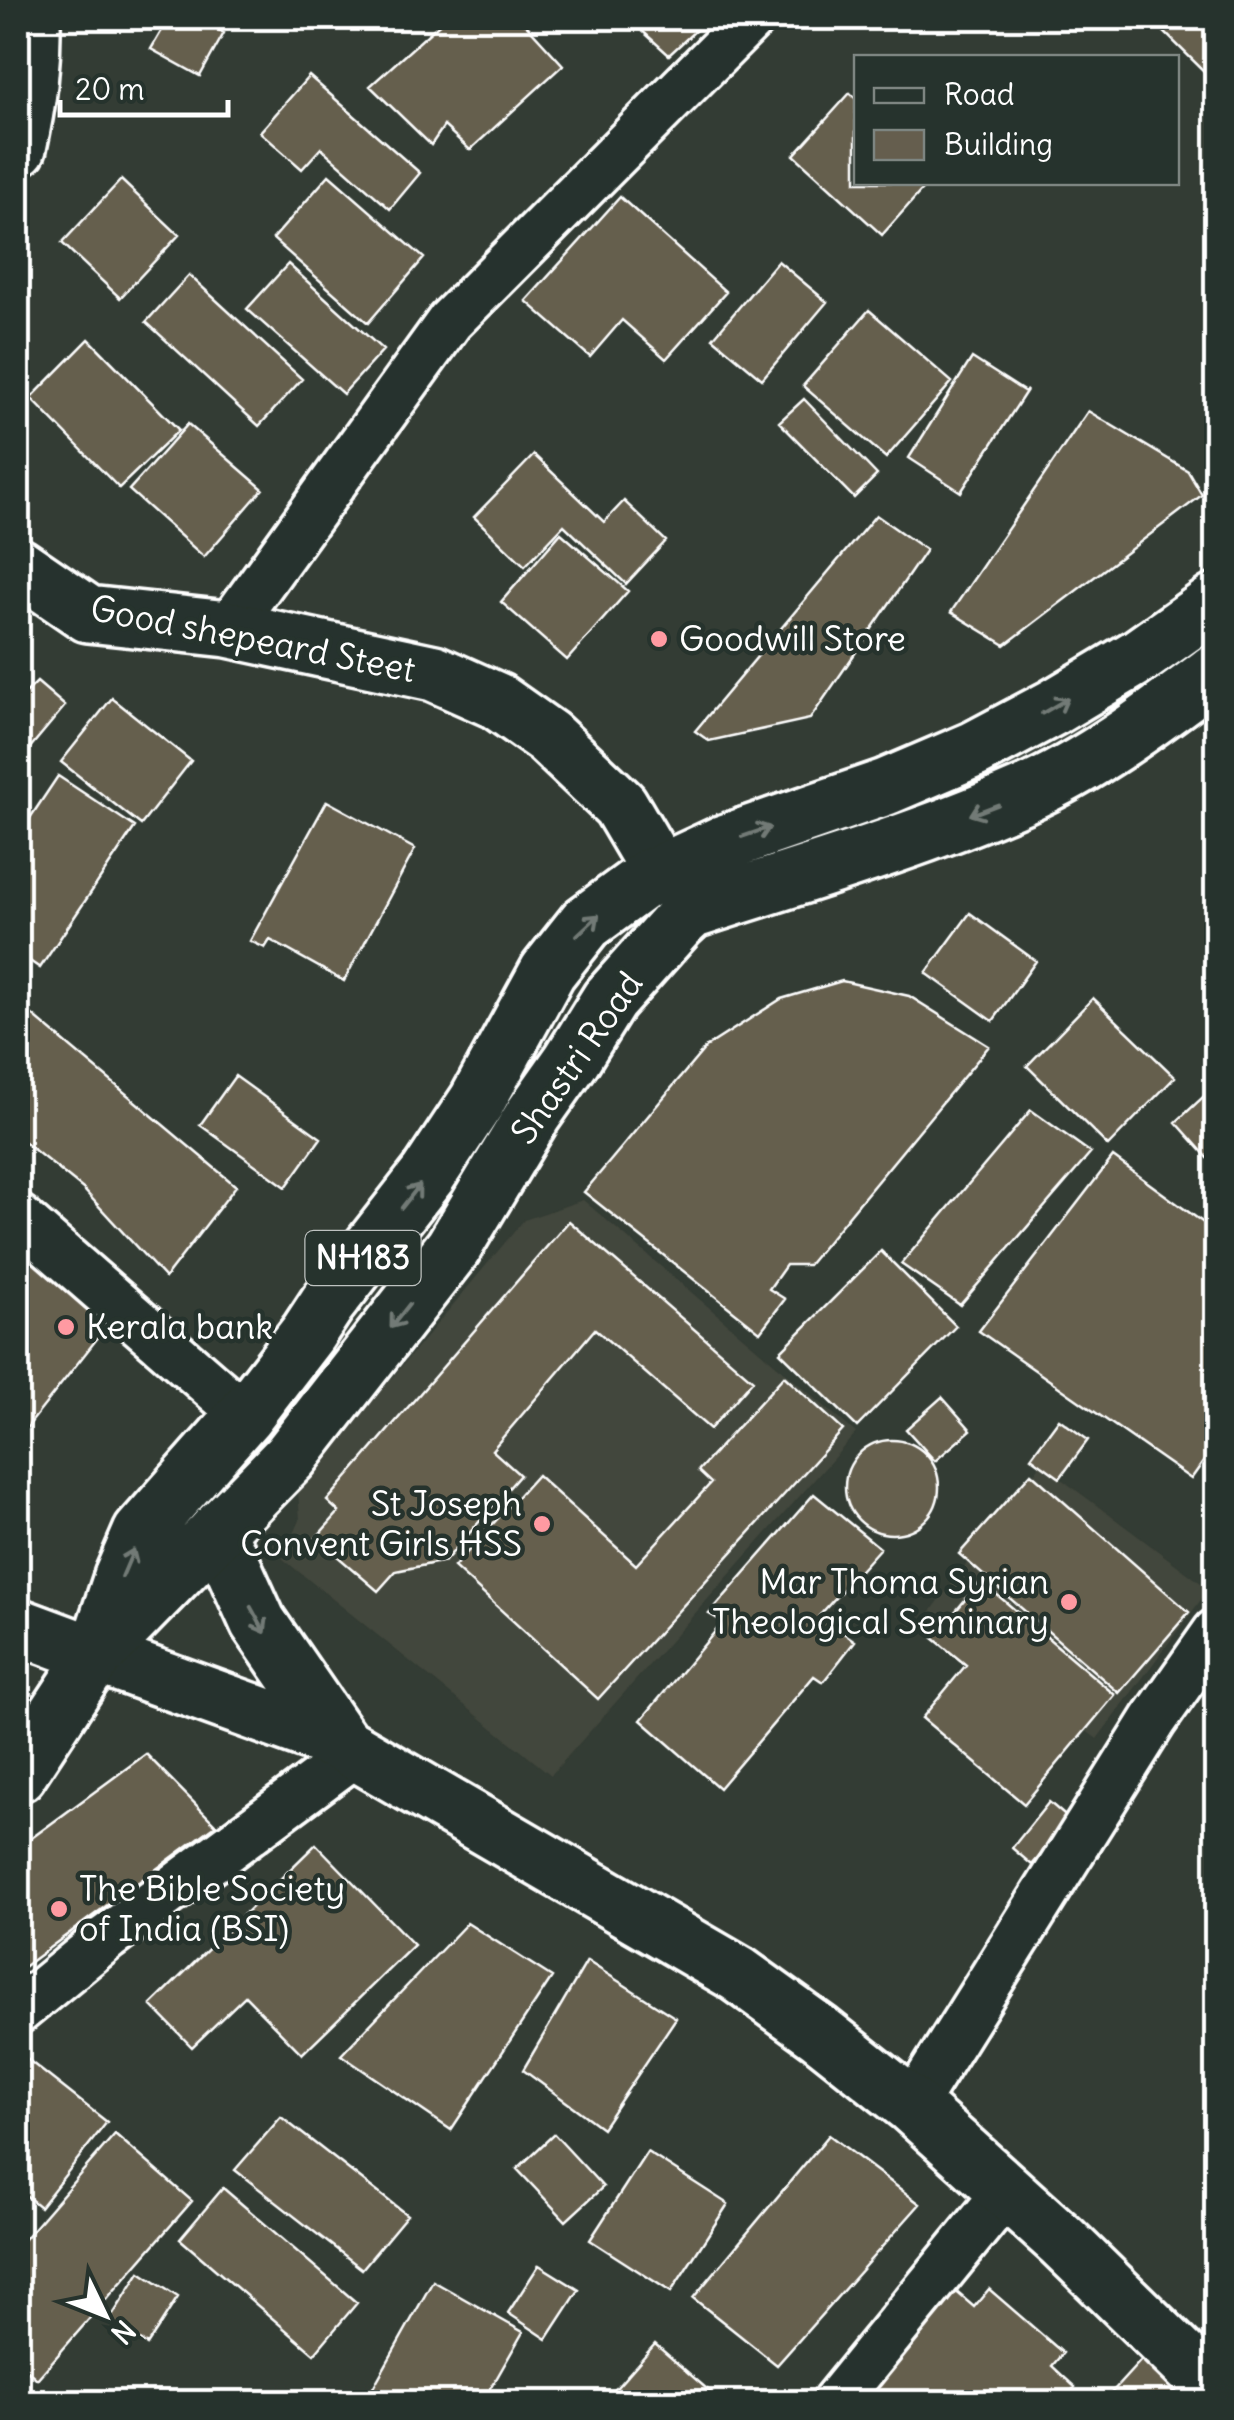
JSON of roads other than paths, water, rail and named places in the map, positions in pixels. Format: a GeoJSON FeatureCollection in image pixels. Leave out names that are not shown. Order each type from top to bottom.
{"type":"FeatureCollection","features":[{"type":"Feature","properties":{"kind":"main road"},"geometry":{"type":"LineString","coordinates":[[18,148],[33,58],[32,18]]}},
{"type":"Feature","properties":{"kind":"main road","name":"Good shepeard Steet"},"geometry":{"type":"LineString","coordinates":[[18,566],[88,614],[228,629],[434,673],[497,701],[548,737],[620,805],[669,890]]}},
{"type":"Feature","properties":{"kind":"main road","name":"Shastri Road"},"geometry":{"type":"LineString","coordinates":[[96,1655],[290,1457],[454,1248],[533,1115],[609,1000],[669,890],[724,843],[886,787],[975,749],[1141,655],[1216,602]]}},
{"type":"Feature","properties":{"kind":"main road","name":"Shastri Road"},"geometry":{"type":"LineString","coordinates":[[96,1655],[141,1533],[244,1415],[428,1176],[477,1101],[548,971],[586,924],[624,898],[825,869],[1025,794],[1072,770],[1147,722],[1216,671]]}},
{"type":"Feature","properties":{"kind":"main road"},"geometry":{"type":"LineString","coordinates":[[217,1532],[258,1622],[349,1749]]}},
{"type":"Feature","properties":{"kind":"main road"},"geometry":{"type":"LineString","coordinates":[[18,1626],[349,1749],[738,1974],[912,2106],[1062,2241],[1216,2391]]}},
{"type":"Feature","properties":{"kind":"main road","name":"NH183"},"geometry":{"type":"LineString","coordinates":[[18,1774],[96,1655]]}},
{"type":"Feature","properties":{"kind":"street"},"geometry":{"type":"LineString","coordinates":[[228,629],[450,321],[752,18]]}},
{"type":"Feature","properties":{"kind":"street"},"geometry":{"type":"LineString","coordinates":[[18,1217],[244,1415]]}},
{"type":"Feature","properties":{"kind":"street"},"geometry":{"type":"LineString","coordinates":[[912,2106],[1154,1720],[1216,1632]]}},
{"type":"Feature","properties":{"kind":"street"},"geometry":{"type":"LineString","coordinates":[[18,2012],[349,1749]]}},
{"type":"Feature","properties":{"kind":"street"},"geometry":{"type":"LineString","coordinates":[[835,2402],[1007,2191]]}},
{"type":"Feature","properties":{"kind":"place","name":"Goodwill Store"},"geometry":{"type":"Point","coordinates":[659,639]}},
{"type":"Feature","properties":{"kind":"place","name":"Kerala bank"},"geometry":{"type":"Point","coordinates":[66,1327]}},
{"type":"Feature","properties":{"kind":"place","name":"St Joseph Convent Girls HSS"},"geometry":{"type":"Point","coordinates":[542,1524]}},
{"type":"Feature","properties":{"kind":"place","name":"Mar Thoma Syrian Theological Seminary"},"geometry":{"type":"Point","coordinates":[1069,1602]}},
{"type":"Feature","properties":{"kind":"place","name":"The Bible Society of India (BSI)"},"geometry":{"type":"Point","coordinates":[59,1909]}}]}
